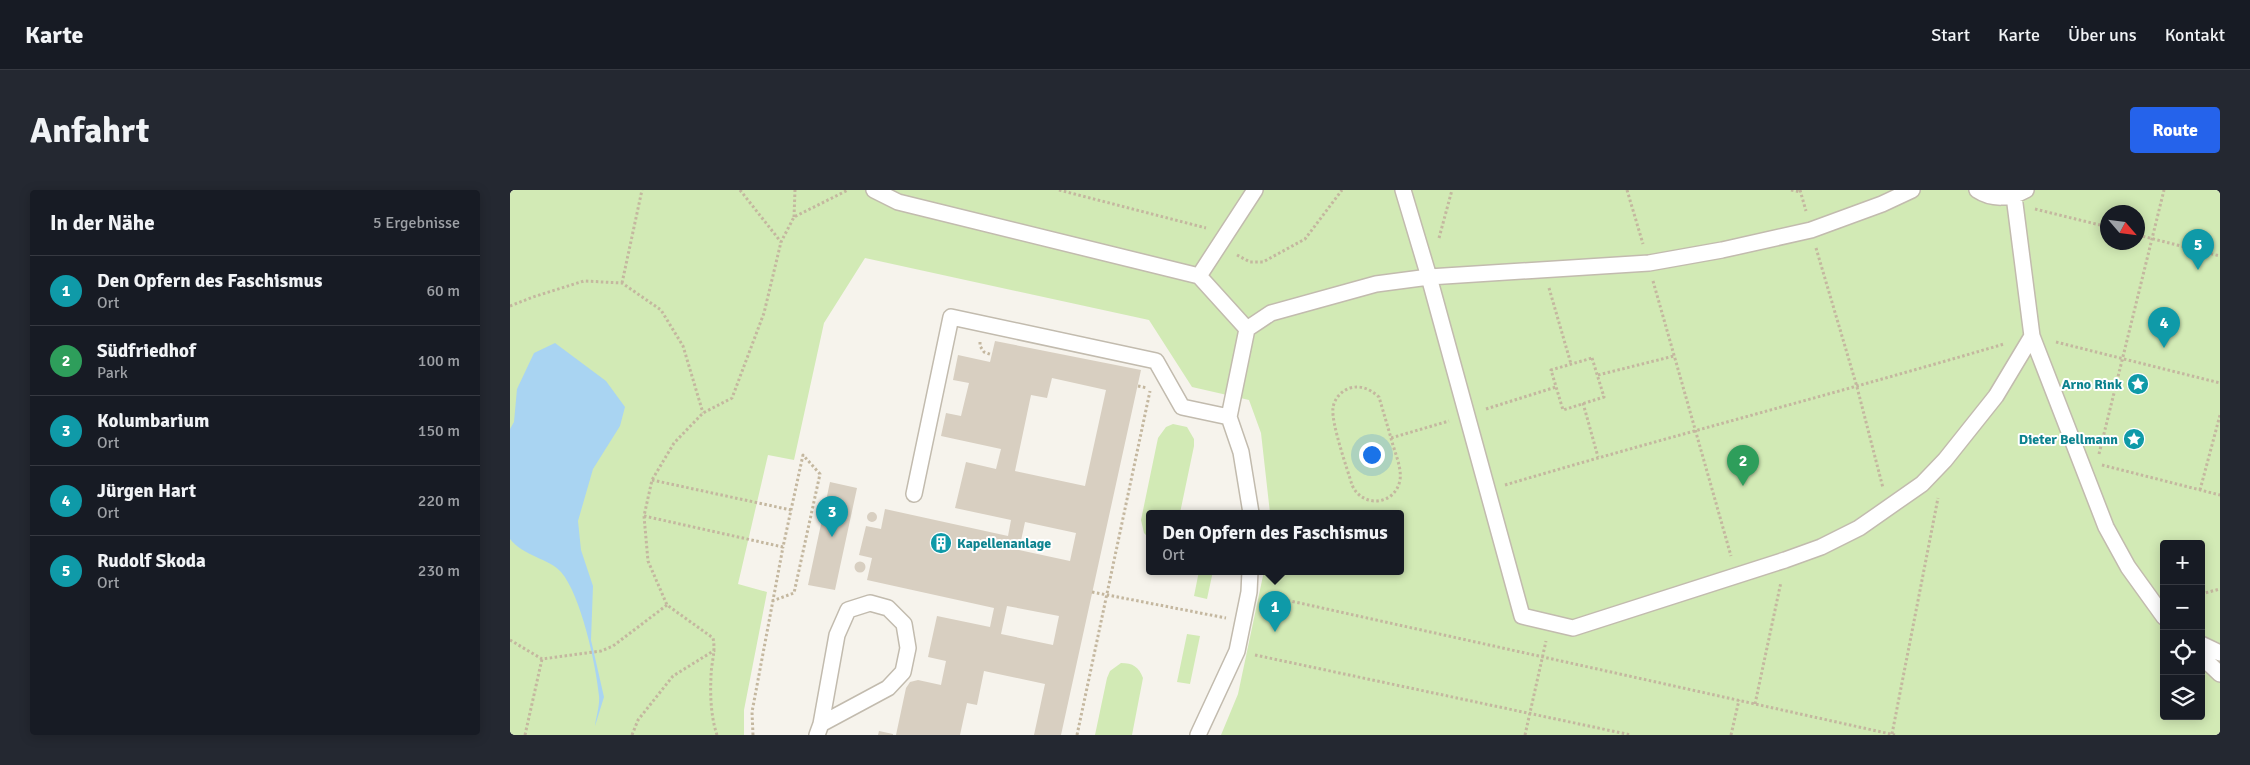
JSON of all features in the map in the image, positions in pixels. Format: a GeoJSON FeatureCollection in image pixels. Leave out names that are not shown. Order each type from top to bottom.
{"type":"FeatureCollection","features":[{"type":"Feature","properties":{"kind":"lane"},"geometry":{"type":"LineString","coordinates":[[874,190],[898,202],[1199,276],[1246,329]]}},
{"type":"Feature","properties":{"kind":"lane"},"geometry":{"type":"LineString","coordinates":[[1199,276],[1255,190]]}},
{"type":"Feature","properties":{"kind":"lane"},"geometry":{"type":"LineString","coordinates":[[1402,190],[1429,277],[1522,616],[1573,628],[1785,560],[1821,547],[1852,532],[1922,484],[1945,460],[1996,396],[2032,336]]}},
{"type":"Feature","properties":{"kind":"lane"},"geometry":{"type":"LineString","coordinates":[[1251,510],[1241,452],[1229,417],[1246,329],[1271,313],[1376,284],[1429,277],[1543,268],[1649,263],[1722,250],[1811,230],[1882,204],[1912,190]]}},
{"type":"Feature","properties":{"kind":"lane"},"geometry":{"type":"LineString","coordinates":[[1977,190],[1992,197],[2018,197],[2032,336],[2106,527],[2128,567],[2160,611]]}},
{"type":"Feature","properties":{"kind":"lane"},"geometry":{"type":"LineString","coordinates":[[914,494],[951,318],[1156,362],[1182,407],[1229,417]]}},
{"type":"Feature","properties":{"kind":"lane"},"geometry":{"type":"LineString","coordinates":[[1198,735],[1237,651],[1249,592],[1250,575]]}},
{"type":"Feature","properties":{"kind":"lane"},"geometry":{"type":"LineString","coordinates":[[870,603],[888,608],[904,624],[908,648],[903,672],[888,688],[819,729],[837,635],[848,610],[870,603]]}},
{"type":"Feature","properties":{"kind":"lane"},"geometry":{"type":"LineString","coordinates":[[2205,646],[2220,653]]}},
{"type":"Feature","properties":{"kind":"lane"},"geometry":{"type":"LineString","coordinates":[[2205,660],[2220,674]]}},
{"type":"Feature","properties":{"kind":"path"},"geometry":{"type":"LineString","coordinates":[[622,284],[642,190]]}},
{"type":"Feature","properties":{"kind":"path"},"geometry":{"type":"LineString","coordinates":[[740,190],[781,242]]}},
{"type":"Feature","properties":{"kind":"path"},"geometry":{"type":"LineString","coordinates":[[717,735],[712,720],[710,676],[715,649],[714,638],[667,605],[648,561],[644,516],[652,480],[674,443],[703,413],[732,398],[764,313],[781,242],[794,217],[795,190]]}},
{"type":"Feature","properties":{"kind":"path"},"geometry":{"type":"LineString","coordinates":[[794,217],[848,190]]}},
{"type":"Feature","properties":{"kind":"path"},"geometry":{"type":"LineString","coordinates":[[1059,190],[1225,236],[1236,254],[1250,262],[1263,262],[1305,239],[1342,190]]}},
{"type":"Feature","properties":{"kind":"path"},"geometry":{"type":"LineString","coordinates":[[1429,277],[1452,190]]}},
{"type":"Feature","properties":{"kind":"path"},"geometry":{"type":"LineString","coordinates":[[1627,190],[1736,576]]}},
{"type":"Feature","properties":{"kind":"path"},"geometry":{"type":"LineString","coordinates":[[1791,190],[1801,192]]}},
{"type":"Feature","properties":{"kind":"path"},"geometry":{"type":"LineString","coordinates":[[2164,190],[2097,464],[2220,495]]}},
{"type":"Feature","properties":{"kind":"path"},"geometry":{"type":"LineString","coordinates":[[2018,197],[2100,224]]}},
{"type":"Feature","properties":{"kind":"path"},"geometry":{"type":"LineString","coordinates":[[1811,230],[1857,388],[1888,509]]}},
{"type":"Feature","properties":{"kind":"path"},"geometry":{"type":"LineString","coordinates":[[2145,236],[2220,256]]}},
{"type":"Feature","properties":{"kind":"path"},"geometry":{"type":"LineString","coordinates":[[1543,268],[1571,364]]}},
{"type":"Feature","properties":{"kind":"path"},"geometry":{"type":"LineString","coordinates":[[510,306],[584,281],[622,284],[661,310],[683,346],[703,413]]}},
{"type":"Feature","properties":{"kind":"path"},"geometry":{"type":"LineString","coordinates":[[1487,490],[1598,457],[1857,388],[2032,336],[2220,383]]}},
{"type":"Feature","properties":{"kind":"path"},"geometry":{"type":"LineString","coordinates":[[1598,375],[1674,356]]}},
{"type":"Feature","properties":{"kind":"path"},"geometry":{"type":"LineString","coordinates":[[1592,358],[1604,397],[1563,410],[1556,387],[1551,370],[1592,358]]}},
{"type":"Feature","properties":{"kind":"path"},"geometry":{"type":"LineString","coordinates":[[1077,735],[1151,388],[1138,386]]}},
{"type":"Feature","properties":{"kind":"path"},"geometry":{"type":"LineString","coordinates":[[1357,387],[1365,388],[1378,397],[1391,438],[1400,470],[1398,486],[1386,499],[1377,502],[1368,500],[1355,492],[1352,485],[1333,415],[1335,401],[1340,394],[1348,389],[1357,387]]}},
{"type":"Feature","properties":{"kind":"path"},"geometry":{"type":"LineString","coordinates":[[1391,438],[1556,387]]}},
{"type":"Feature","properties":{"kind":"path"},"geometry":{"type":"LineString","coordinates":[[1583,403],[1598,457]]}},
{"type":"Feature","properties":{"kind":"path"},"geometry":{"type":"LineString","coordinates":[[2200,490],[2220,415]]}},
{"type":"Feature","properties":{"kind":"path"},"geometry":{"type":"LineString","coordinates":[[753,735],[752,712],[772,601],[803,455],[820,474],[794,593],[772,601]]}},
{"type":"Feature","properties":{"kind":"path"},"geometry":{"type":"LineString","coordinates":[[1249,592],[1893,735],[1945,460]]}},
{"type":"Feature","properties":{"kind":"path"},"geometry":{"type":"LineString","coordinates":[[652,480],[791,510]]}},
{"type":"Feature","properties":{"kind":"path"},"geometry":{"type":"LineString","coordinates":[[644,516],[783,547]]}},
{"type":"Feature","properties":{"kind":"path"},"geometry":{"type":"LineString","coordinates":[[1755,704],[1785,560]]}},
{"type":"Feature","properties":{"kind":"path"},"geometry":{"type":"LineString","coordinates":[[2205,593],[2220,589]]}},
{"type":"Feature","properties":{"kind":"path"},"geometry":{"type":"LineString","coordinates":[[1092,592],[1243,622]]}},
{"type":"Feature","properties":{"kind":"path"},"geometry":{"type":"LineString","coordinates":[[510,640],[542,659],[601,651],[613,646],[667,605]]}},
{"type":"Feature","properties":{"kind":"path"},"geometry":{"type":"LineString","coordinates":[[632,735],[638,720],[673,676],[715,649]]}},
{"type":"Feature","properties":{"kind":"path"},"geometry":{"type":"LineString","coordinates":[[1237,651],[1631,735]]}},
{"type":"Feature","properties":{"kind":"path"},"geometry":{"type":"LineString","coordinates":[[1525,735],[1543,657]]}},
{"type":"Feature","properties":{"kind":"path"},"geometry":{"type":"LineString","coordinates":[[525,735],[542,659]]}},
{"type":"Feature","properties":{"kind":"path"},"geometry":{"type":"LineString","coordinates":[[1731,735],[1739,700]]}},
{"type":"Feature","properties":{"kind":"green space"},"geometry":{"type":"Polygon","coordinates":[[[510,190],[2220,190],[2220,735],[1221,735],[1238,694],[1263,575],[1404,575],[1404,510],[1270,510],[1261,433],[1249,400],[1192,387],[1149,320],[865,258],[824,323],[794,460],[768,455],[738,584],[767,592],[744,710],[744,735],[510,735],[510,190]]]}},
{"type":"Feature","properties":{"kind":"green space"},"geometry":{"type":"Polygon","coordinates":[[[1173,424],[1187,427],[1194,439],[1194,446],[1181,510],[1146,510],[1146,535],[1141,520],[1158,438],[1166,427],[1173,424]]]}},
{"type":"Feature","properties":{"kind":"green space"},"geometry":{"type":"Polygon","coordinates":[[[1198,575],[1212,575],[1207,599],[1194,596],[1198,575]]]}},
{"type":"Feature","properties":{"kind":"green space"},"geometry":{"type":"Polygon","coordinates":[[[1187,634],[1200,636],[1190,684],[1177,682],[1187,634]]]}},
{"type":"Feature","properties":{"kind":"green space"},"geometry":{"type":"Polygon","coordinates":[[[1121,663],[1135,666],[1143,678],[1132,735],[1095,735],[1107,678],[1110,671],[1121,663]]]}},
{"type":"Feature","properties":{"kind":"water"},"geometry":{"type":"Polygon","coordinates":[[[555,343],[606,381],[625,407],[620,426],[593,469],[578,521],[581,550],[593,586],[591,640],[604,697],[595,726],[599,700],[597,683],[591,649],[575,597],[561,572],[550,564],[522,550],[510,539],[510,429],[514,422],[517,389],[534,353],[555,343]]]}},
{"type":"Feature","properties":{"kind":"building","name":"Kapellenanlage"},"geometry":{"type":"Polygon","coordinates":[[[995,341],[1141,370],[1061,735],[1034,735],[1045,684],[984,671],[977,705],[967,703],[960,735],[896,735],[906,688],[910,682],[918,680],[941,685],[946,661],[928,657],[937,616],[990,627],[994,608],[867,580],[872,558],[859,555],[866,526],[881,529],[885,509],[1008,536],[1011,520],[955,508],[966,462],[996,469],[1001,449],[941,436],[946,413],[961,416],[969,383],[953,380],[958,355],[990,362],[995,341]],[[1052,378],[1047,398],[1031,395],[1015,471],[1085,486],[1106,390],[1052,378]],[[1025,522],[1019,550],[1070,561],[1076,533],[1025,522]],[[1007,606],[1001,634],[1053,645],[1059,616],[1007,606]]]}},
{"type":"Feature","properties":{"kind":"building"},"geometry":{"type":"Polygon","coordinates":[[[830,482],[857,488],[835,590],[808,585],[830,482]]]}},
{"type":"Feature","properties":{"kind":"building"},"geometry":{"type":"Polygon","coordinates":[[[870,512],[874,512],[877,517],[876,521],[870,522],[867,519],[867,515],[870,512]]]}},
{"type":"Feature","properties":{"kind":"building"},"geometry":{"type":"Polygon","coordinates":[[[858,562],[862,562],[865,567],[864,571],[858,572],[855,569],[855,565],[858,562]]]}},
{"type":"Feature","properties":{"kind":"building"},"geometry":{"type":"Polygon","coordinates":[[[879,731],[893,734],[893,735],[878,735],[879,731]]]}},
{"type":"Feature","properties":{"kind":"place","name":"Rudolf Skoda"},"geometry":{"type":"Point","coordinates":[2198,270]}},
{"type":"Feature","properties":{"kind":"place","name":"Jürgen Hart"},"geometry":{"type":"Point","coordinates":[2164,348]}},
{"type":"Feature","properties":{"kind":"place","name":"Arno Rink"},"geometry":{"type":"Point","coordinates":[2138,384]}},
{"type":"Feature","properties":{"kind":"place","name":"Dieter Bellmann"},"geometry":{"type":"Point","coordinates":[2134,439]}},
{"type":"Feature","properties":{"kind":"place","name":"Südfriedhof"},"geometry":{"type":"Point","coordinates":[1743,486]}},
{"type":"Feature","properties":{"kind":"place","name":"Kolumbarium"},"geometry":{"type":"Point","coordinates":[832,537]}},
{"type":"Feature","properties":{"kind":"place","name":"Kapellenanlage"},"geometry":{"type":"Point","coordinates":[941,543]}},
{"type":"Feature","properties":{"kind":"place","name":"Den Opfern des Faschismus"},"geometry":{"type":"Point","coordinates":[1275,632]}}]}
